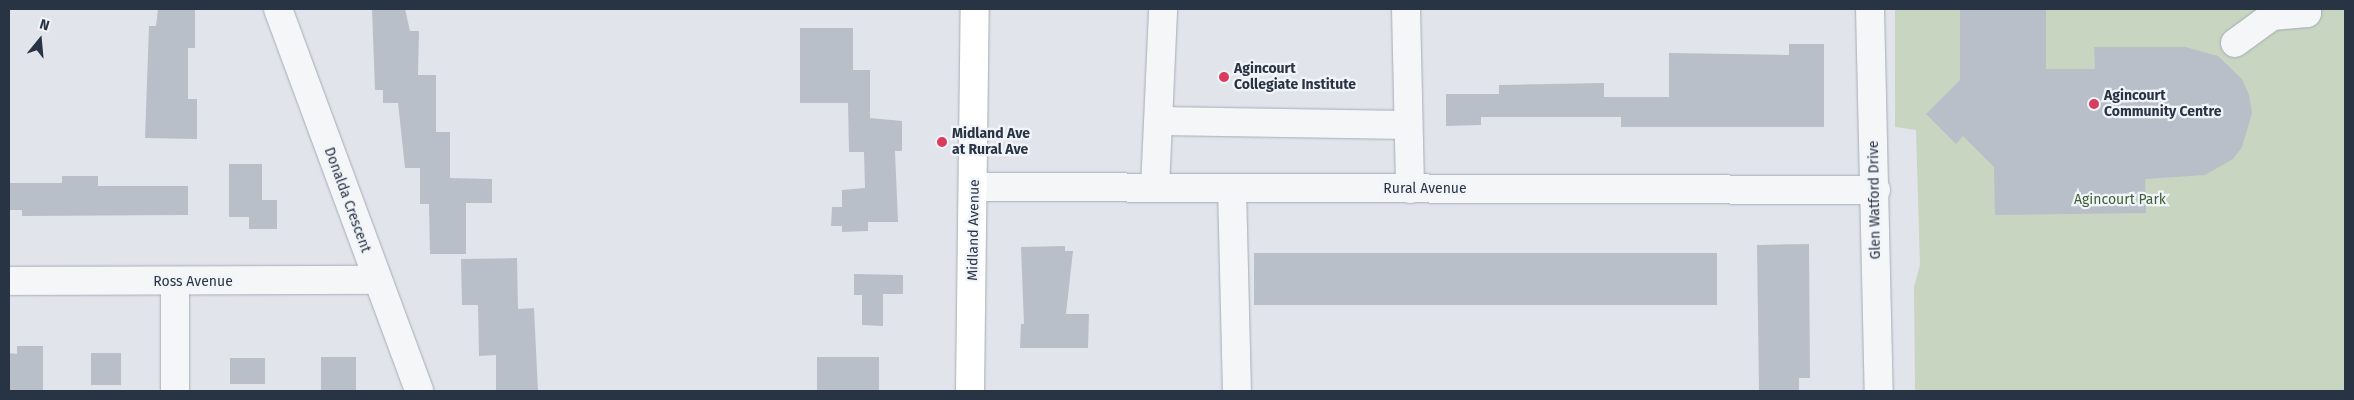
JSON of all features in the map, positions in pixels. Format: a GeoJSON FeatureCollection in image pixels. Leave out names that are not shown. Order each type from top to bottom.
{"type":"FeatureCollection","features":[{"type":"Feature","properties":{"kind":"main road","name":"Midland Avenue"},"geometry":{"type":"LineString","coordinates":[[970,391],[975,187],[974,9]]}},
{"type":"Feature","properties":{"kind":"street","name":"Donalda Crescent"},"geometry":{"type":"LineString","coordinates":[[278,9],[419,391]]}},
{"type":"Feature","properties":{"kind":"street"},"geometry":{"type":"LineString","coordinates":[[1155,188],[1163,9]]}},
{"type":"Feature","properties":{"kind":"street"},"geometry":{"type":"LineString","coordinates":[[1406,9],[1410,189]]}},
{"type":"Feature","properties":{"kind":"street","name":"Glen Watford Drive"},"geometry":{"type":"LineString","coordinates":[[1870,9],[1876,190],[1879,391]]}},
{"type":"Feature","properties":{"kind":"street"},"geometry":{"type":"LineString","coordinates":[[2235,43],[2272,16],[2307,13],[2307,9]]}},
{"type":"Feature","properties":{"kind":"street"},"geometry":{"type":"LineString","coordinates":[[1159,121],[1408,125]]}},
{"type":"Feature","properties":{"kind":"street","name":"Rural Avenue"},"geometry":{"type":"LineString","coordinates":[[975,187],[1876,190]]}},
{"type":"Feature","properties":{"kind":"street"},"geometry":{"type":"LineString","coordinates":[[1232,188],[1237,391]]}},
{"type":"Feature","properties":{"kind":"street","name":"Ross Avenue"},"geometry":{"type":"LineString","coordinates":[[9,281],[377,280]]}},
{"type":"Feature","properties":{"kind":"street"},"geometry":{"type":"LineString","coordinates":[[175,282],[175,391]]}},
{"type":"Feature","properties":{"kind":"green space","name":"Agincourt Park"},"geometry":{"type":"Polygon","coordinates":[[[1895,9],[2345,9],[2345,391],[1915,391],[1914,287],[1920,265],[1916,130],[1895,127],[1895,9]]]}},
{"type":"Feature","properties":{"kind":"building"},"geometry":{"type":"Polygon","coordinates":[[[158,9],[195,9],[195,48],[188,48],[188,99],[197,99],[197,139],[145,138],[149,26],[156,26],[158,9]]]}},
{"type":"Feature","properties":{"kind":"building"},"geometry":{"type":"Polygon","coordinates":[[[372,9],[405,9],[410,31],[419,31],[418,75],[436,75],[436,132],[450,132],[450,178],[492,179],[492,203],[466,203],[466,254],[430,254],[429,204],[420,204],[420,168],[405,168],[398,103],[383,103],[383,90],[375,90],[372,9]]]}},
{"type":"Feature","properties":{"kind":"building","name":"Agincourt Community Centre"},"geometry":{"type":"Polygon","coordinates":[[[1960,9],[2046,9],[2046,69],[2095,69],[2094,47],[2185,47],[2218,56],[2242,79],[2249,95],[2252,113],[2242,147],[2233,159],[2205,175],[2145,179],[2146,213],[1995,215],[1994,167],[1963,136],[1956,144],[1926,114],[1960,80],[1960,9]]]}},
{"type":"Feature","properties":{"kind":"building"},"geometry":{"type":"Polygon","coordinates":[[[800,28],[853,28],[853,70],[870,70],[870,118],[902,121],[902,151],[895,151],[898,222],[868,222],[868,231],[842,232],[842,226],[831,226],[832,207],[842,207],[842,190],[865,188],[864,152],[849,152],[848,103],[800,103],[800,28]]]}},
{"type":"Feature","properties":{"kind":"building"},"geometry":{"type":"Polygon","coordinates":[[[1789,44],[1824,44],[1824,127],[1621,127],[1621,117],[1481,117],[1481,125],[1446,126],[1446,94],[1499,94],[1499,85],[1604,83],[1604,97],[1669,97],[1669,53],[1789,55],[1789,44]]]}},
{"type":"Feature","properties":{"kind":"building"},"geometry":{"type":"Polygon","coordinates":[[[229,164],[262,164],[262,200],[277,200],[277,229],[249,229],[249,217],[229,217],[229,164]]]}},
{"type":"Feature","properties":{"kind":"building"},"geometry":{"type":"Polygon","coordinates":[[[62,176],[98,176],[98,186],[188,186],[188,215],[22,216],[22,210],[9,210],[9,183],[62,183],[62,176]]]}},
{"type":"Feature","properties":{"kind":"building"},"geometry":{"type":"Polygon","coordinates":[[[1809,244],[1810,378],[1799,378],[1799,391],[1759,391],[1757,245],[1809,244]]]}},
{"type":"Feature","properties":{"kind":"building"},"geometry":{"type":"Polygon","coordinates":[[[1065,246],[1065,251],[1073,251],[1066,314],[1089,314],[1088,348],[1020,348],[1021,324],[1024,324],[1021,247],[1065,246]]]}},
{"type":"Feature","properties":{"kind":"building"},"geometry":{"type":"Polygon","coordinates":[[[1254,253],[1717,253],[1717,305],[1254,305],[1254,253]]]}},
{"type":"Feature","properties":{"kind":"building"},"geometry":{"type":"Polygon","coordinates":[[[517,258],[518,309],[534,308],[538,391],[496,391],[496,355],[479,356],[478,305],[462,305],[461,259],[517,258]]]}},
{"type":"Feature","properties":{"kind":"building"},"geometry":{"type":"Polygon","coordinates":[[[854,274],[903,275],[903,294],[883,294],[883,326],[862,325],[862,295],[854,295],[854,274]]]}},
{"type":"Feature","properties":{"kind":"building"},"geometry":{"type":"Polygon","coordinates":[[[17,346],[43,346],[43,391],[9,391],[9,353],[17,354],[17,346]]]}},
{"type":"Feature","properties":{"kind":"building"},"geometry":{"type":"Polygon","coordinates":[[[91,353],[121,353],[121,385],[91,385],[91,353]]]}},
{"type":"Feature","properties":{"kind":"building"},"geometry":{"type":"Polygon","coordinates":[[[321,357],[356,357],[356,391],[321,391],[321,357]]]}},
{"type":"Feature","properties":{"kind":"building"},"geometry":{"type":"Polygon","coordinates":[[[817,357],[879,357],[879,391],[817,391],[817,357]]]}},
{"type":"Feature","properties":{"kind":"building"},"geometry":{"type":"Polygon","coordinates":[[[230,358],[265,358],[265,384],[230,384],[230,358]]]}},
{"type":"Feature","properties":{"kind":"place","name":"Agincourt Collegiate Institute"},"geometry":{"type":"Point","coordinates":[1224,77]}},
{"type":"Feature","properties":{"kind":"place","name":"Agincourt Community Centre"},"geometry":{"type":"Point","coordinates":[2094,104]}},
{"type":"Feature","properties":{"kind":"place","name":"Midland Ave at Rural Ave"},"geometry":{"type":"Point","coordinates":[942,142]}}]}
